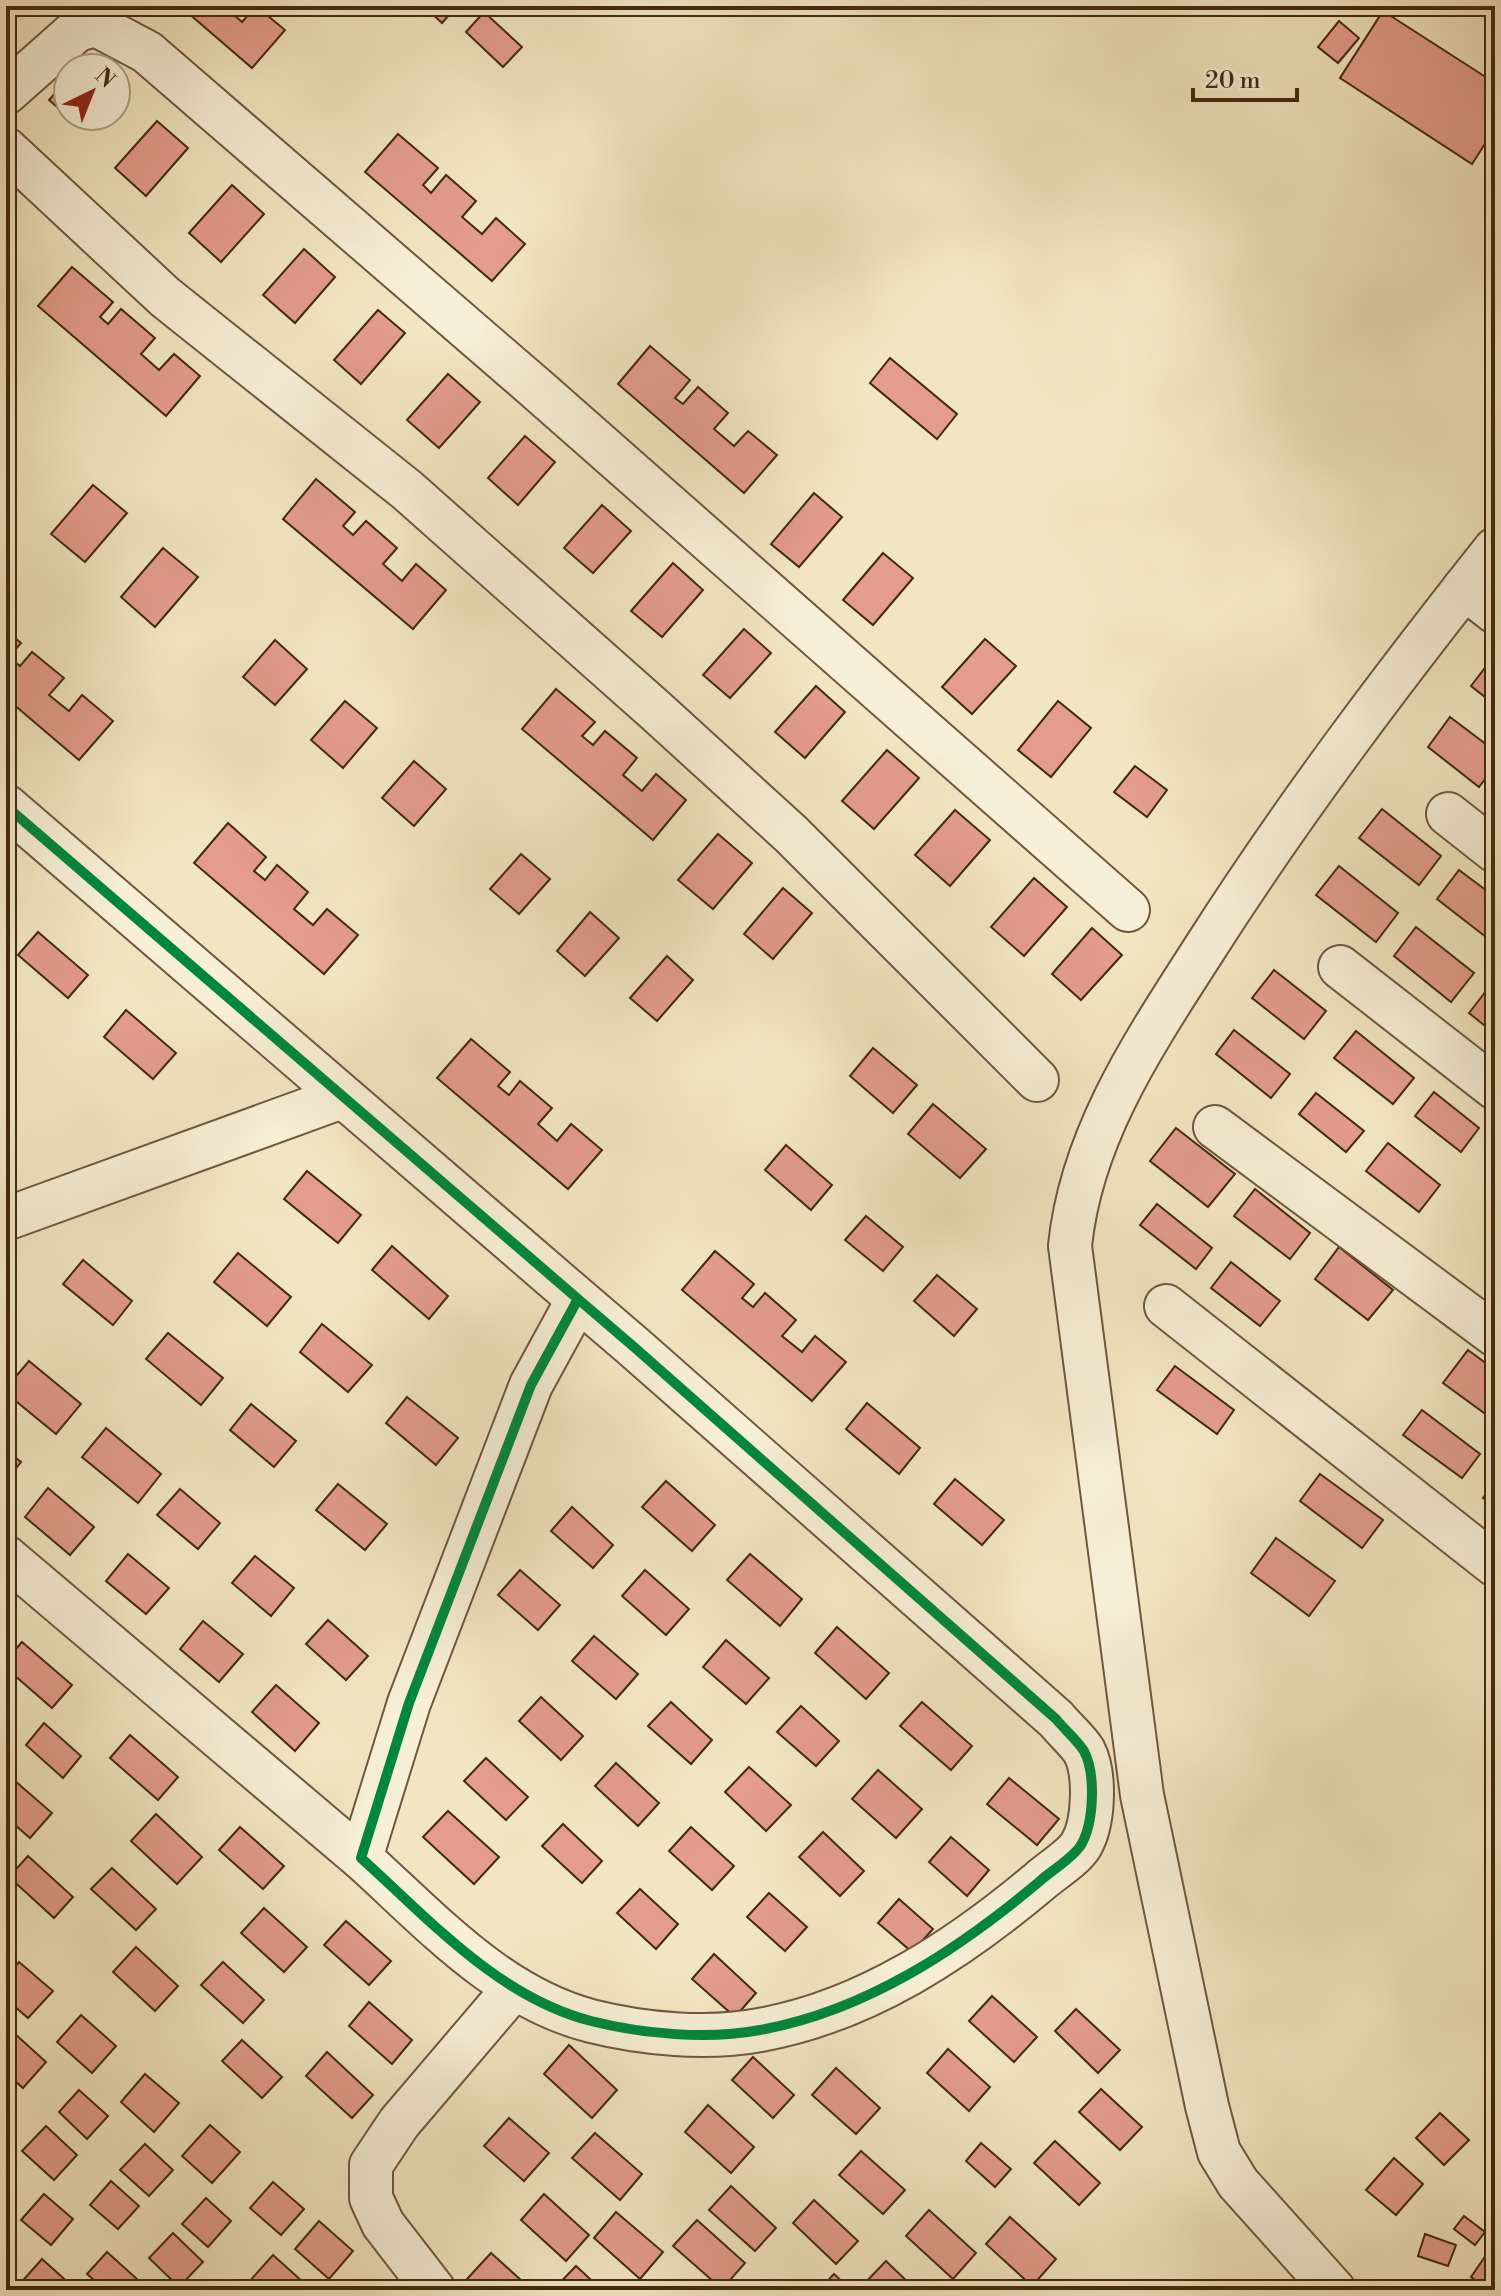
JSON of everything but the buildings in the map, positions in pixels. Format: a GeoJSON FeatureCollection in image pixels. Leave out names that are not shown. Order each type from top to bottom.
{"type":"FeatureCollection","features":[{"type":"Feature","properties":{"kind":"street"},"geometry":{"type":"LineString","coordinates":[[6,93],[77,30],[96,25],[147,52],[526,380],[788,615],[1128,910]]}},
{"type":"Feature","properties":{"kind":"street"},"geometry":{"type":"LineString","coordinates":[[6,149],[165,297],[407,490],[655,710],[791,834],[1037,1080]]}},
{"type":"Feature","properties":{"kind":"street"},"geometry":{"type":"LineString","coordinates":[[1334,2290],[1238,2183],[1219,2152],[1207,2106],[1142,1795],[1070,1246],[1074,1202],[1090,1149],[1139,1053],[1243,888],[1385,690],[1479,600],[1495,549]]}},
{"type":"Feature","properties":{"kind":"street"},"geometry":{"type":"LineString","coordinates":[[6,806],[578,1299],[1056,1719],[1084,1752],[1094,1795],[1081,1846],[979,1932],[895,1981],[823,2015],[757,2031],[699,2033],[623,2028],[566,2013],[514,1988],[468,1954],[361,1858],[6,1557]]}},
{"type":"Feature","properties":{"kind":"street"},"geometry":{"type":"LineString","coordinates":[[1448,814],[1495,851]]}},
{"type":"Feature","properties":{"kind":"street"},"geometry":{"type":"LineString","coordinates":[[1340,967],[1495,1088]]}},
{"type":"Feature","properties":{"kind":"street"},"geometry":{"type":"LineString","coordinates":[[6,1219],[342,1097]]}},
{"type":"Feature","properties":{"kind":"street"},"geometry":{"type":"LineString","coordinates":[[1215,1127],[1495,1335]]}},
{"type":"Feature","properties":{"kind":"street"},"geometry":{"type":"LineString","coordinates":[[361,1858],[409,1703],[531,1385],[578,1299]]}},
{"type":"Feature","properties":{"kind":"street"},"geometry":{"type":"LineString","coordinates":[[1166,1306],[1495,1565]]}},
{"type":"Feature","properties":{"kind":"street"},"geometry":{"type":"LineString","coordinates":[[434,2290],[383,2224],[371,2198],[371,2165],[399,2123],[514,1988]]}},
{"type":"Feature","properties":{"kind":"cycle path"},"geometry":{"type":"LineString","coordinates":[[6,806],[634,1347],[1056,1719],[1084,1751],[1092,1785],[1091,1812],[1085,1836],[1073,1855],[944,1953],[874,1992],[799,2021],[740,2033],[697,2035],[632,2029],[557,2010],[526,1994],[467,1954],[361,1858],[409,1703],[531,1385],[578,1299]]}}]}
